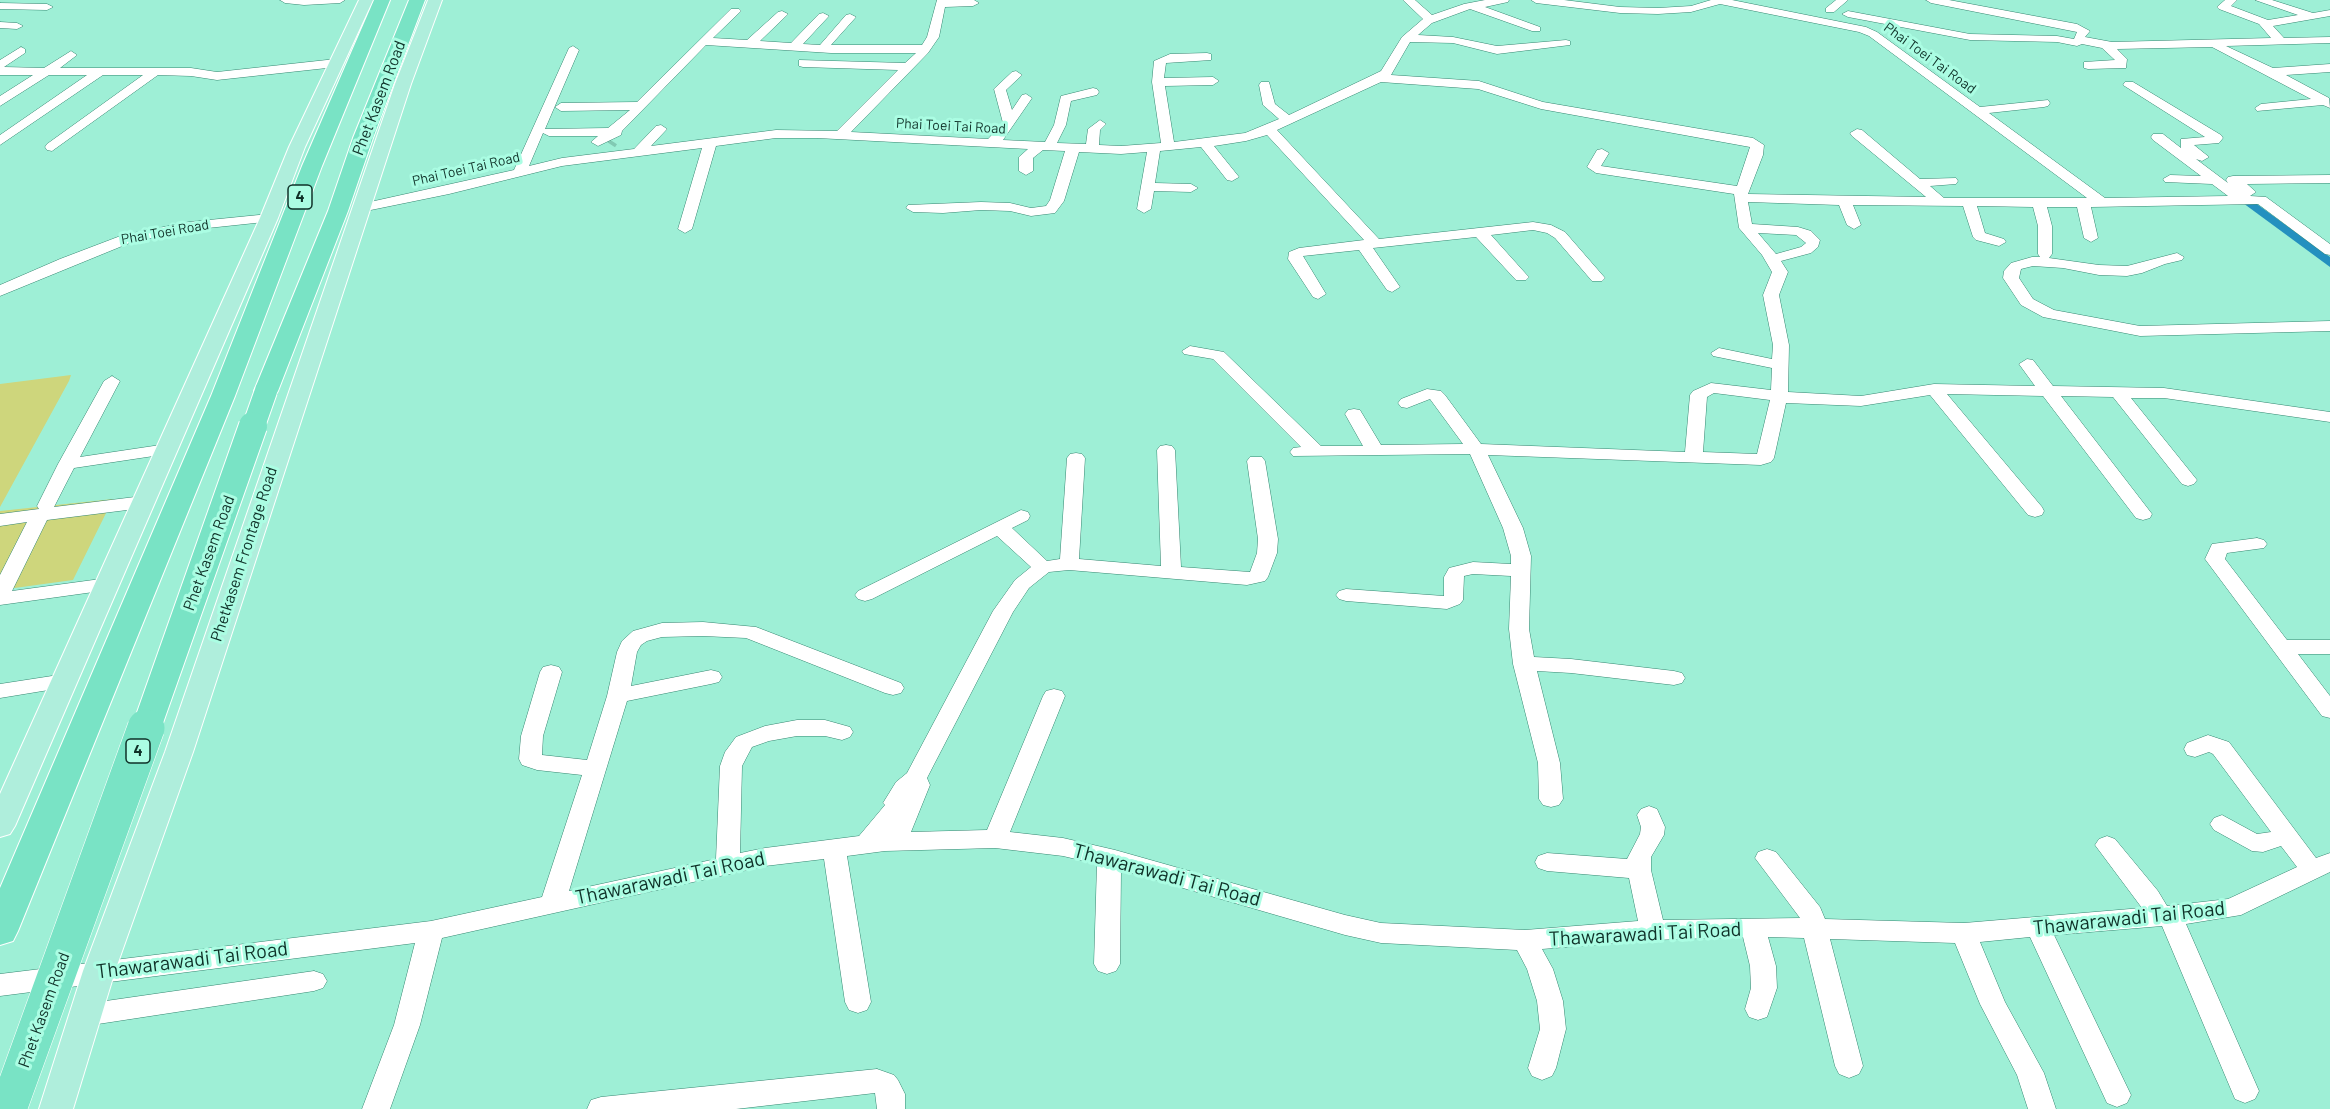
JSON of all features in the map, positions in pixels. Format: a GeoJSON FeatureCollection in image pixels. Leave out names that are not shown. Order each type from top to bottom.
{"type":"FeatureCollection","features":[{"type":"Feature","properties":{"kind":"highway","name":"4"},"geometry":{"type":"LineString","coordinates":[[0,931],[223,396],[377,0]]}},
{"type":"Feature","properties":{"kind":"highway","name":"Phet Kasem Road"},"geometry":{"type":"LineString","coordinates":[[8,1109],[266,391],[338,211],[363,138],[417,0]]}},
{"type":"Feature","properties":{"kind":"main road","name":"4"},"geometry":{"type":"LineString","coordinates":[[0,826],[352,25],[377,0]]}},
{"type":"Feature","properties":{"kind":"main road","name":"Phetkasem Frontage Road"},"geometry":{"type":"LineString","coordinates":[[56,1109],[99,971],[179,752],[403,84],[435,0]]}},
{"type":"Feature","properties":{"kind":"street"},"geometry":{"type":"LineString","coordinates":[[285,0],[340,0]]}},
{"type":"Feature","properties":{"kind":"street"},"geometry":{"type":"LineString","coordinates":[[1408,0],[1431,20]]}},
{"type":"Feature","properties":{"kind":"street","name":"Phai Toei Tai Road"},"geometry":{"type":"LineString","coordinates":[[549,132],[608,140],[639,151],[776,134],[992,142],[1092,149],[1205,143],[1246,137],[1269,129],[1379,78],[1386,73],[1407,38],[1431,20],[1472,6],[1504,0]]}},
{"type":"Feature","properties":{"kind":"street","name":"Phai Toei Tai Road"},"geometry":{"type":"LineString","coordinates":[[1536,0],[1620,10],[1673,11],[1691,9],[1720,0],[1868,31],[2102,202]]}},
{"type":"Feature","properties":{"kind":"street"},"geometry":{"type":"LineString","coordinates":[[1673,11],[1682,0]]}},
{"type":"Feature","properties":{"kind":"street"},"geometry":{"type":"LineString","coordinates":[[1775,0],[1970,37],[2057,39],[2077,43]]}},
{"type":"Feature","properties":{"kind":"street"},"geometry":{"type":"LineString","coordinates":[[1830,10],[1843,0]]}},
{"type":"Feature","properties":{"kind":"street"},"geometry":{"type":"LineString","coordinates":[[1931,0],[2077,27],[2084,31],[2081,40],[2107,46],[2212,45],[2330,40]]}},
{"type":"Feature","properties":{"kind":"street"},"geometry":{"type":"LineString","coordinates":[[2232,0],[2223,7],[2266,24],[2281,42]]}},
{"type":"Feature","properties":{"kind":"street"},"geometry":{"type":"LineString","coordinates":[[2260,0],[2314,16]]}},
{"type":"Feature","properties":{"kind":"street"},"geometry":{"type":"LineString","coordinates":[[840,136],[925,49],[937,26],[941,2],[973,3]]}},
{"type":"Feature","properties":{"kind":"street"},"geometry":{"type":"LineString","coordinates":[[0,6],[47,7]]}},
{"type":"Feature","properties":{"kind":"street"},"geometry":{"type":"LineString","coordinates":[[1472,6],[1536,29]]}},
{"type":"Feature","properties":{"kind":"street"},"geometry":{"type":"LineString","coordinates":[[1874,29],[1899,8]]}},
{"type":"Feature","properties":{"kind":"street"},"geometry":{"type":"LineString","coordinates":[[608,140],[735,11]]}},
{"type":"Feature","properties":{"kind":"street"},"geometry":{"type":"LineString","coordinates":[[2266,24],[2330,13]]}},
{"type":"Feature","properties":{"kind":"street"},"geometry":{"type":"LineString","coordinates":[[750,44],[782,14]]}},
{"type":"Feature","properties":{"kind":"street"},"geometry":{"type":"LineString","coordinates":[[794,47],[823,16]]}},
{"type":"Feature","properties":{"kind":"street"},"geometry":{"type":"LineString","coordinates":[[823,48],[850,17]]}},
{"type":"Feature","properties":{"kind":"street"},"geometry":{"type":"LineString","coordinates":[[1943,32],[1956,18]]}},
{"type":"Feature","properties":{"kind":"street"},"geometry":{"type":"LineString","coordinates":[[0,25],[16,26]]}},
{"type":"Feature","properties":{"kind":"street"},"geometry":{"type":"LineString","coordinates":[[1407,38],[1453,40],[1497,50],[1566,43]]}},
{"type":"Feature","properties":{"kind":"street"},"geometry":{"type":"LineString","coordinates":[[703,41],[794,47],[925,49]]}},
{"type":"Feature","properties":{"kind":"street"},"geometry":{"type":"LineString","coordinates":[[2212,45],[2270,72],[2327,103]]}},
{"type":"Feature","properties":{"kind":"street"},"geometry":{"type":"LineString","coordinates":[[2088,65],[2122,65],[2121,59],[2107,46]]}},
{"type":"Feature","properties":{"kind":"street"},"geometry":{"type":"LineString","coordinates":[[519,172],[573,50]]}},
{"type":"Feature","properties":{"kind":"street"},"geometry":{"type":"LineString","coordinates":[[0,65],[21,51]]}},
{"type":"Feature","properties":{"kind":"street"},"geometry":{"type":"LineString","coordinates":[[0,102],[71,55]]}},
{"type":"Feature","properties":{"kind":"street"},"geometry":{"type":"LineString","coordinates":[[1144,208],[1161,147],[1159,65],[1162,59],[1207,57]]}},
{"type":"Feature","properties":{"kind":"street"},"geometry":{"type":"LineString","coordinates":[[0,141],[111,63]]}},
{"type":"Feature","properties":{"kind":"street"},"geometry":{"type":"LineString","coordinates":[[0,71],[191,72],[217,76],[336,63]]}},
{"type":"Feature","properties":{"kind":"street"},"geometry":{"type":"LineString","coordinates":[[803,63],[907,67]]}},
{"type":"Feature","properties":{"kind":"street"},"geometry":{"type":"LineString","coordinates":[[2270,72],[2330,68]]}},
{"type":"Feature","properties":{"kind":"street"},"geometry":{"type":"LineString","coordinates":[[52,147],[154,72]]}},
{"type":"Feature","properties":{"kind":"street"},"geometry":{"type":"LineString","coordinates":[[1009,122],[1000,89],[1016,75]]}},
{"type":"Feature","properties":{"kind":"street"},"geometry":{"type":"LineString","coordinates":[[1190,351],[1218,355],[1308,452],[1476,449],[1757,461],[1765,458],[1779,398],[1780,345],[1771,295],[1780,272],[1773,259],[1746,228],[1741,194],[1756,155],[1757,145],[1748,141],[1541,105],[1479,85],[1379,78]]}},
{"type":"Feature","properties":{"kind":"street"},"geometry":{"type":"LineString","coordinates":[[1158,82],[1213,81]]}},
{"type":"Feature","properties":{"kind":"street"},"geometry":{"type":"LineString","coordinates":[[1265,85],[1269,105],[1288,120]]}},
{"type":"Feature","properties":{"kind":"street"},"geometry":{"type":"LineString","coordinates":[[2129,85],[2214,136],[2214,140],[2189,142],[2185,145],[2330,251]]}},
{"type":"Feature","properties":{"kind":"street"},"geometry":{"type":"LineString","coordinates":[[1026,171],[1026,157],[1044,146],[1060,125],[1065,99],[1093,92]]}},
{"type":"Feature","properties":{"kind":"street"},"geometry":{"type":"LineString","coordinates":[[992,142],[999,138],[1026,98]]}},
{"type":"Feature","properties":{"kind":"street"},"geometry":{"type":"LineString","coordinates":[[1977,111],[2044,103]]}},
{"type":"Feature","properties":{"kind":"street"},"geometry":{"type":"LineString","coordinates":[[2260,108],[2327,103]]}},
{"type":"Feature","properties":{"kind":"street"},"geometry":{"type":"LineString","coordinates":[[561,107],[640,106]]}},
{"type":"Feature","properties":{"kind":"street"},"geometry":{"type":"LineString","coordinates":[[1092,149],[1094,129],[1100,124]]}},
{"type":"Feature","properties":{"kind":"street"},"geometry":{"type":"LineString","coordinates":[[639,151],[661,129]]}},
{"type":"Feature","properties":{"kind":"street"},"geometry":{"type":"LineString","coordinates":[[1269,129],[1369,243],[1392,287]]}},
{"type":"Feature","properties":{"kind":"street"},"geometry":{"type":"LineString","coordinates":[[1857,134],[1939,201]]}},
{"type":"Feature","properties":{"kind":"street"},"geometry":{"type":"LineString","coordinates":[[2158,137],[2330,265]]}},
{"type":"Feature","properties":{"kind":"street","name":"Phai Toei Tai Road"},"geometry":{"type":"LineString","coordinates":[[361,208],[583,159],[608,140]]}},
{"type":"Feature","properties":{"kind":"street"},"geometry":{"type":"LineString","coordinates":[[685,229],[710,142]]}},
{"type":"Feature","properties":{"kind":"street"},"geometry":{"type":"LineString","coordinates":[[1205,143],[1232,177]]}},
{"type":"Feature","properties":{"kind":"street"},"geometry":{"type":"LineString","coordinates":[[913,208],[943,209],[981,206],[1010,207],[1031,212],[1050,210],[1057,201],[1073,148]]}},
{"type":"Feature","properties":{"kind":"street"},"geometry":{"type":"LineString","coordinates":[[1602,153],[1594,167],[1596,169],[1741,194],[1762,200],[2046,202],[2261,200]]}},
{"type":"Feature","properties":{"kind":"street"},"geometry":{"type":"LineString","coordinates":[[1901,170],[1924,167]]}},
{"type":"Feature","properties":{"kind":"street"},"geometry":{"type":"LineString","coordinates":[[2170,179],[2216,180]]}},
{"type":"Feature","properties":{"kind":"street"},"geometry":{"type":"LineString","coordinates":[[2233,180],[2330,179]]}},
{"type":"Feature","properties":{"kind":"street"},"geometry":{"type":"LineString","coordinates":[[1916,183],[1951,181]]}},
{"type":"Feature","properties":{"kind":"street"},"geometry":{"type":"LineString","coordinates":[[1149,187],[1191,188]]}},
{"type":"Feature","properties":{"kind":"street"},"geometry":{"type":"LineString","coordinates":[[1844,201],[1854,225]]}},
{"type":"Feature","properties":{"kind":"street"},"geometry":{"type":"LineString","coordinates":[[1968,201],[1978,234],[1999,242]]}},
{"type":"Feature","properties":{"kind":"street"},"geometry":{"type":"LineString","coordinates":[[2046,202],[2053,224],[2059,233]]}},
{"type":"Feature","properties":{"kind":"street"},"geometry":{"type":"LineString","coordinates":[[2045,254],[2046,202]]}},
{"type":"Feature","properties":{"kind":"street"},"geometry":{"type":"LineString","coordinates":[[2083,202],[2091,238]]}},
{"type":"Feature","properties":{"kind":"street","name":"Phai Toei Road"},"geometry":{"type":"LineString","coordinates":[[0,291],[64,262],[128,238],[189,226],[269,218]]}},
{"type":"Feature","properties":{"kind":"street"},"geometry":{"type":"LineString","coordinates":[[1318,294],[1294,255],[1310,249],[1533,226],[1551,229],[1560,235],[1597,278]]}},
{"type":"Feature","properties":{"kind":"street"},"geometry":{"type":"LineString","coordinates":[[1746,228],[1798,231],[1813,240],[1814,244],[1806,250],[1773,259]]}},
{"type":"Feature","properties":{"kind":"street"},"geometry":{"type":"LineString","coordinates":[[1481,233],[1521,277]]}},
{"type":"Feature","properties":{"kind":"street"},"geometry":{"type":"LineString","coordinates":[[2177,257],[2127,271],[2098,270],[2063,263],[2032,261],[2016,266],[2012,271],[2012,278],[2028,303],[2049,314],[2140,332],[2330,326]]}},
{"type":"Feature","properties":{"kind":"street"},"geometry":{"type":"LineString","coordinates":[[1719,353],[1780,365]]}},
{"type":"Feature","properties":{"kind":"street"},"geometry":{"type":"LineString","coordinates":[[2027,364],[2143,514]]}},
{"type":"Feature","properties":{"kind":"street"},"geometry":{"type":"LineString","coordinates":[[0,597],[43,510],[112,381]]}},
{"type":"Feature","properties":{"kind":"street"},"geometry":{"type":"LineString","coordinates":[[1694,457],[1699,396],[1705,390],[1722,388],[1779,398],[1861,401],[1934,389],[2117,391],[2186,395],[2328,420]]}},
{"type":"Feature","properties":{"kind":"street"},"geometry":{"type":"LineString","coordinates":[[1934,389],[2035,511]]}},
{"type":"Feature","properties":{"kind":"street"},"geometry":{"type":"LineString","coordinates":[[2117,391],[2188,480]]}},
{"type":"Feature","properties":{"kind":"street"},"geometry":{"type":"LineString","coordinates":[[1407,403],[1423,395],[1435,395],[1476,449],[1513,528],[1521,556],[1519,629],[1524,664],[1549,763],[1551,799]]}},
{"type":"Feature","properties":{"kind":"street"},"geometry":{"type":"LineString","coordinates":[[1354,414],[1375,451]]}},
{"type":"Feature","properties":{"kind":"street"},"geometry":{"type":"LineString","coordinates":[[67,464],[167,449]]}},
{"type":"Feature","properties":{"kind":"street"},"geometry":{"type":"LineString","coordinates":[[1166,450],[1171,573]]}},
{"type":"Feature","properties":{"kind":"street"},"geometry":{"type":"LineString","coordinates":[[1069,564],[1076,458]]}},
{"type":"Feature","properties":{"kind":"street"},"geometry":{"type":"LineString","coordinates":[[866,844],[901,810],[918,786],[916,778],[1003,611],[1022,584],[1043,567],[1069,564],[1247,579],[1258,577],[1268,553],[1268,539],[1256,461]]}},
{"type":"Feature","properties":{"kind":"street"},"geometry":{"type":"LineString","coordinates":[[0,520],[43,510],[143,502]]}},
{"type":"Feature","properties":{"kind":"street"},"geometry":{"type":"LineString","coordinates":[[865,595],[1021,516]]}},
{"type":"Feature","properties":{"kind":"street"},"geometry":{"type":"LineString","coordinates":[[999,527],[1043,567]]}},
{"type":"Feature","properties":{"kind":"street"},"geometry":{"type":"LineString","coordinates":[[2257,544],[2219,548],[2215,559],[2330,711]]}},
{"type":"Feature","properties":{"kind":"street"},"geometry":{"type":"LineString","coordinates":[[1346,596],[1447,603],[1453,600],[1455,594],[1456,572],[1473,568],[1521,571]]}},
{"type":"Feature","properties":{"kind":"street"},"geometry":{"type":"LineString","coordinates":[[0,597],[108,584]]}},
{"type":"Feature","properties":{"kind":"street"},"geometry":{"type":"LineString","coordinates":[[553,902],[596,769],[618,696],[627,652],[632,641],[650,632],[682,630],[749,632],[892,688]]}},
{"type":"Feature","properties":{"kind":"street"},"geometry":{"type":"LineString","coordinates":[[2280,647],[2330,647]]}},
{"type":"Feature","properties":{"kind":"street"},"geometry":{"type":"LineString","coordinates":[[1524,664],[1571,666],[1674,678]]}},
{"type":"Feature","properties":{"kind":"street"},"geometry":{"type":"LineString","coordinates":[[551,672],[532,736],[530,759],[596,769]]}},
{"type":"Feature","properties":{"kind":"street"},"geometry":{"type":"LineString","coordinates":[[618,696],[711,677]]}},
{"type":"Feature","properties":{"kind":"street"},"geometry":{"type":"LineString","coordinates":[[0,691],[64,681]]}},
{"type":"Feature","properties":{"kind":"street"},"geometry":{"type":"LineString","coordinates":[[995,839],[1054,696]]}},
{"type":"Feature","properties":{"kind":"street"},"geometry":{"type":"LineString","coordinates":[[728,865],[731,766],[744,742],[765,734],[797,728],[825,728],[842,732]]}},
{"type":"Feature","properties":{"kind":"street"},"geometry":{"type":"LineString","coordinates":[[2195,749],[2208,743],[2221,748],[2287,837],[2321,866]]}},
{"type":"Feature","properties":{"kind":"street"},"geometry":{"type":"LineString","coordinates":[[895,842],[901,810]]}},
{"type":"Feature","properties":{"kind":"street"},"geometry":{"type":"LineString","coordinates":[[1649,814],[1653,827],[1652,835],[1640,856],[1639,870],[1653,930]]}},
{"type":"Feature","properties":{"kind":"street"},"geometry":{"type":"LineString","coordinates":[[2222,824],[2252,842],[2263,843],[2287,837]]}},
{"type":"Feature","properties":{"kind":"street","name":"Thawarawadi Tai Road"},"geometry":{"type":"LineString","coordinates":[[0,985],[431,931],[553,902],[728,865],[834,848],[895,842],[995,839],[1063,847],[1381,933],[1525,940],[1653,930],[1753,927],[1964,933],[2202,913],[2232,908],[2321,866]]}},
{"type":"Feature","properties":{"kind":"street"},"geometry":{"type":"LineString","coordinates":[[2107,845],[2165,916],[2245,1091]]}},
{"type":"Feature","properties":{"kind":"street"},"geometry":{"type":"LineString","coordinates":[[834,848],[858,1002]]}},
{"type":"Feature","properties":{"kind":"street"},"geometry":{"type":"LineString","coordinates":[[1107,964],[1109,858]]}},
{"type":"Feature","properties":{"kind":"street"},"geometry":{"type":"LineString","coordinates":[[1767,858],[1806,906],[1817,930],[1849,1066]]}},
{"type":"Feature","properties":{"kind":"street"},"geometry":{"type":"LineString","coordinates":[[1546,862],[1639,870]]}},
{"type":"Feature","properties":{"kind":"street"},"geometry":{"type":"LineString","coordinates":[[1753,927],[1763,966],[1764,988],[1758,1009]]}},
{"type":"Feature","properties":{"kind":"street"},"geometry":{"type":"LineString","coordinates":[[2038,928],[2117,1095]]}},
{"type":"Feature","properties":{"kind":"street"},"geometry":{"type":"LineString","coordinates":[[376,1109],[407,1025],[431,931]]}},
{"type":"Feature","properties":{"kind":"street"},"geometry":{"type":"LineString","coordinates":[[1964,933],[1993,1004],[2030,1073],[2042,1109]]}},
{"type":"Feature","properties":{"kind":"street"},"geometry":{"type":"LineString","coordinates":[[1525,940],[1540,969],[1550,1001],[1553,1029],[1542,1068]]}},
{"type":"Feature","properties":{"kind":"street"},"geometry":{"type":"LineString","coordinates":[[85,1015],[314,981]]}},
{"type":"Feature","properties":{"kind":"street"},"geometry":{"type":"LineString","coordinates":[[601,1109],[724,1103],[877,1081],[884,1083],[888,1088],[891,1095],[891,1109]]}},
{"type":"Feature","properties":{"kind":"green space"},"geometry":{"type":"Polygon","coordinates":[[[71,375],[69,381],[0,507],[0,384],[71,375]]]}},
{"type":"Feature","properties":{"kind":"green space"},"geometry":{"type":"Polygon","coordinates":[[[113,499],[73,580],[0,590],[0,511],[113,499]]]}},
{"type":"Feature","properties":{"kind":"waterway"},"geometry":{"type":"LineString","coordinates":[[2232,190],[2330,263]]}}]}
